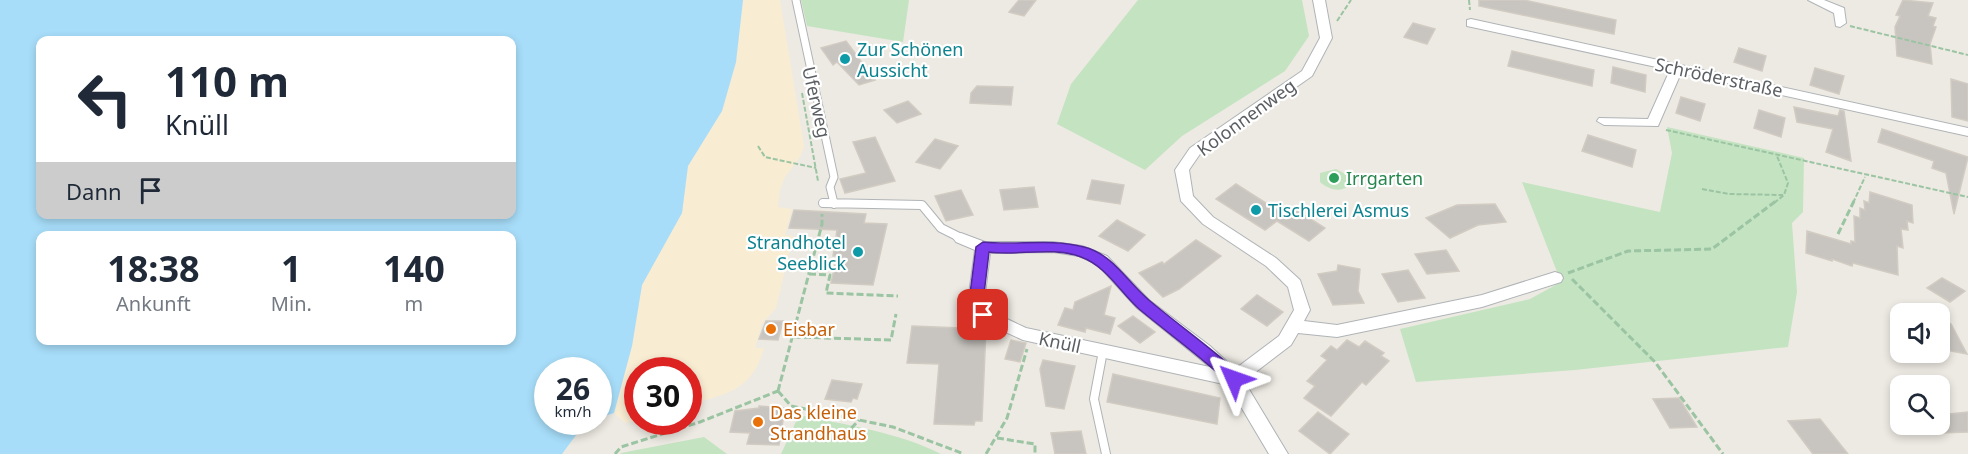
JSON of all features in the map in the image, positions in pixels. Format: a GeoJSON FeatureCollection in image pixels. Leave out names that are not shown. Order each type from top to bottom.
{"type":"FeatureCollection","features":[{"type":"Feature","properties":{"kind":"street","name":"Kolonnenweg"},"geometry":{"type":"LineString","coordinates":[[1298,327],[1303,302],[1293,281],[1281,270],[1212,223],[1191,204],[1181,186],[1182,168],[1195,151],[1307,73],[1326,38],[1319,0]]}},
{"type":"Feature","properties":{"kind":"street"},"geometry":{"type":"LineString","coordinates":[[1814,0],[1840,11],[1840,23]]}},
{"type":"Feature","properties":{"kind":"street","name":"Schröderstraße"},"geometry":{"type":"LineString","coordinates":[[1471,23],[1968,132]]}},
{"type":"Feature","properties":{"kind":"street"},"geometry":{"type":"LineString","coordinates":[[1604,121],[1653,123],[1677,68]]}},
{"type":"Feature","properties":{"kind":"street"},"geometry":{"type":"LineString","coordinates":[[961,238],[983,247],[1002,249],[1053,247],[1082,251],[1101,261],[1143,303],[1204,351],[1234,379],[1279,454]]}},
{"type":"Feature","properties":{"kind":"street","name":"Knüll"},"geometry":{"type":"LineString","coordinates":[[983,247],[977,294],[983,315],[1032,336],[1234,379]]}},
{"type":"Feature","properties":{"kind":"street"},"geometry":{"type":"LineString","coordinates":[[1234,379],[1253,367],[1298,327],[1337,331],[1482,301],[1555,278]]}},
{"type":"Feature","properties":{"kind":"lane","name":"Uferweg"},"geometry":{"type":"LineString","coordinates":[[796,0],[801,33],[834,177],[830,187],[834,204]]}},
{"type":"Feature","properties":{"kind":"lane"},"geometry":{"type":"LineString","coordinates":[[823,203],[922,205],[941,228],[961,238]]}},
{"type":"Feature","properties":{"kind":"lane","name":"Knüll"},"geometry":{"type":"LineString","coordinates":[[1102,351],[1094,399],[1106,454]]}},
{"type":"Feature","properties":{"kind":"path"},"geometry":{"type":"LineString","coordinates":[[1840,23],[1968,55]]}},
{"type":"Feature","properties":{"kind":"path"},"geometry":{"type":"LineString","coordinates":[[778,391],[822,224],[823,203],[801,91]]}},
{"type":"Feature","properties":{"kind":"path"},"geometry":{"type":"LineString","coordinates":[[1653,123],[1663,130],[1865,177],[1873,176],[1968,198]]}},
{"type":"Feature","properties":{"kind":"path"},"geometry":{"type":"LineString","coordinates":[[758,146],[765,157],[816,168]]}},
{"type":"Feature","properties":{"kind":"path"},"geometry":{"type":"LineString","coordinates":[[1555,278],[1628,250],[1712,249],[1784,195],[1788,183],[1777,156]]}},
{"type":"Feature","properties":{"kind":"path"},"geometry":{"type":"LineString","coordinates":[[1838,234],[1865,177]]}},
{"type":"Feature","properties":{"kind":"path"},"geometry":{"type":"LineString","coordinates":[[1702,189],[1729,194],[1784,195]]}},
{"type":"Feature","properties":{"kind":"path"},"geometry":{"type":"LineString","coordinates":[[809,274],[830,274],[826,293],[898,296]]}},
{"type":"Feature","properties":{"kind":"path"},"geometry":{"type":"LineString","coordinates":[[1576,283],[1655,362],[1723,454]]}},
{"type":"Feature","properties":{"kind":"path"},"geometry":{"type":"LineString","coordinates":[[794,336],[891,340],[896,314]]}},
{"type":"Feature","properties":{"kind":"path"},"geometry":{"type":"LineString","coordinates":[[986,454],[998,438],[1032,336]]}},
{"type":"Feature","properties":{"kind":"path"},"geometry":{"type":"LineString","coordinates":[[778,391],[791,406],[893,427],[964,454]]}},
{"type":"Feature","properties":{"kind":"path"},"geometry":{"type":"LineString","coordinates":[[615,454],[621,447],[700,422],[778,391]]}},
{"type":"Feature","properties":{"kind":"path"},"geometry":{"type":"LineString","coordinates":[[825,441],[840,439],[849,433],[859,420]]}},
{"type":"Feature","properties":{"kind":"path"},"geometry":{"type":"LineString","coordinates":[[998,438],[1035,444],[1035,454]]}},
{"type":"Feature","properties":{"kind":"green space"},"geometry":{"type":"Polygon","coordinates":[[[801,0],[909,0],[903,42],[807,26],[801,0]]]}},
{"type":"Feature","properties":{"kind":"green space"},"geometry":{"type":"Polygon","coordinates":[[[1138,0],[1302,0],[1309,36],[1285,71],[1182,136],[1145,170],[1057,124],[1071,84],[1138,0]]]}},
{"type":"Feature","properties":{"kind":"green space"},"geometry":{"type":"Polygon","coordinates":[[[1667,127],[1804,158],[1803,212],[1792,223],[1797,292],[1788,347],[1575,370],[1416,382],[1400,329],[1530,299],[1561,282],[1522,182],[1660,212],[1672,153],[1667,127]]]}},
{"type":"Feature","properties":{"kind":"green space","name":"Irrgarten"},"geometry":{"type":"Polygon","coordinates":[[[1336,169],[1349,176],[1350,185],[1335,190],[1320,182],[1320,173],[1336,169]]]}},
{"type":"Feature","properties":{"kind":"green space"},"geometry":{"type":"Polygon","coordinates":[[[799,415],[890,435],[941,454],[781,454],[799,415]]]}},
{"type":"Feature","properties":{"kind":"green space"},"geometry":{"type":"Polygon","coordinates":[[[704,437],[727,454],[620,454],[621,453],[704,437]]]}},
{"type":"Feature","properties":{"kind":"sand"},"geometry":{"type":"Polygon","coordinates":[[[743,0],[780,0],[804,146],[800,157],[785,177],[780,189],[778,207],[792,209],[785,235],[793,236],[776,308],[762,324],[755,348],[764,348],[759,362],[753,373],[737,388],[702,401],[702,357],[629,357],[642,285],[682,213],[688,166],[722,111],[736,62],[743,0]]]}},
{"type":"Feature","properties":{"kind":"sand"},"geometry":{"type":"Polygon","coordinates":[[[624,376],[624,422],[614,413],[624,376]]]}},
{"type":"Feature","properties":{"kind":"water"},"geometry":{"type":"Polygon","coordinates":[[[0,0],[743,0],[736,62],[722,111],[688,166],[682,213],[642,285],[632,346],[629,357],[624,357],[624,376],[614,413],[612,414],[612,357],[534,357],[534,435],[576,435],[562,454],[0,454],[0,0]]]}},
{"type":"Feature","properties":{"kind":"building"},"geometry":{"type":"Polygon","coordinates":[[[1019,0],[1036,0],[1024,16],[1009,12],[1019,0]]]}},
{"type":"Feature","properties":{"kind":"building"},"geometry":{"type":"Polygon","coordinates":[[[1479,0],[1524,0],[1616,20],[1614,34],[1479,6],[1479,0]]]}},
{"type":"Feature","properties":{"kind":"building"},"geometry":{"type":"Polygon","coordinates":[[[1903,0],[1933,3],[1928,16],[1936,18],[1933,26],[1936,27],[1930,44],[1932,64],[1897,56],[1895,27],[1900,16],[1896,15],[1903,0]]]}},
{"type":"Feature","properties":{"kind":"building"},"geometry":{"type":"Polygon","coordinates":[[[1413,23],[1435,29],[1427,44],[1404,37],[1413,23]]]}},
{"type":"Feature","properties":{"kind":"building","name":"Zur Schönen Aussicht"},"geometry":{"type":"Polygon","coordinates":[[[846,41],[875,80],[859,85],[837,62],[833,65],[821,48],[846,41]]]}},
{"type":"Feature","properties":{"kind":"building"},"geometry":{"type":"Polygon","coordinates":[[[1739,48],[1766,56],[1762,71],[1734,62],[1739,48]]]}},
{"type":"Feature","properties":{"kind":"building"},"geometry":{"type":"Polygon","coordinates":[[[1512,51],[1594,70],[1592,86],[1508,66],[1512,51]]]}},
{"type":"Feature","properties":{"kind":"building"},"geometry":{"type":"Polygon","coordinates":[[[1613,67],[1646,75],[1645,92],[1611,83],[1613,67]]]}},
{"type":"Feature","properties":{"kind":"building"},"geometry":{"type":"Polygon","coordinates":[[[1815,68],[1844,76],[1839,94],[1810,85],[1815,68]]]}},
{"type":"Feature","properties":{"kind":"building"},"geometry":{"type":"Polygon","coordinates":[[[1951,79],[1968,84],[1968,121],[1952,117],[1951,79]]]}},
{"type":"Feature","properties":{"kind":"building"},"geometry":{"type":"Polygon","coordinates":[[[977,86],[1013,87],[1011,105],[970,103],[971,93],[977,86]]]}},
{"type":"Feature","properties":{"kind":"building"},"geometry":{"type":"Polygon","coordinates":[[[1681,97],[1705,104],[1700,121],[1676,113],[1681,97]]]}},
{"type":"Feature","properties":{"kind":"building"},"geometry":{"type":"Polygon","coordinates":[[[908,101],[921,114],[897,123],[884,110],[908,101]]]}},
{"type":"Feature","properties":{"kind":"building"},"geometry":{"type":"Polygon","coordinates":[[[1794,107],[1838,116],[1840,110],[1844,111],[1851,161],[1826,152],[1833,129],[1797,122],[1794,107]]]}},
{"type":"Feature","properties":{"kind":"building"},"geometry":{"type":"Polygon","coordinates":[[[1759,110],[1785,118],[1781,137],[1754,128],[1759,110]]]}},
{"type":"Feature","properties":{"kind":"building"},"geometry":{"type":"Polygon","coordinates":[[[1882,129],[1968,157],[1954,214],[1946,173],[1932,168],[1934,161],[1878,142],[1882,129]]]}},
{"type":"Feature","properties":{"kind":"building"},"geometry":{"type":"Polygon","coordinates":[[[1588,135],[1636,150],[1632,167],[1582,151],[1588,135]]]}},
{"type":"Feature","properties":{"kind":"building"},"geometry":{"type":"Polygon","coordinates":[[[875,137],[895,181],[845,193],[840,179],[866,173],[853,142],[875,137]]]}},
{"type":"Feature","properties":{"kind":"building"},"geometry":{"type":"Polygon","coordinates":[[[935,139],[958,146],[940,169],[916,162],[935,139]]]}},
{"type":"Feature","properties":{"kind":"building"},"geometry":{"type":"Polygon","coordinates":[[[1092,180],[1124,185],[1120,204],[1087,199],[1092,180]]]}},
{"type":"Feature","properties":{"kind":"building","name":"Tischlerei Asmus"},"geometry":{"type":"Polygon","coordinates":[[[1236,184],[1283,214],[1292,207],[1325,228],[1309,241],[1277,221],[1265,230],[1216,199],[1236,184]]]}},
{"type":"Feature","properties":{"kind":"building"},"geometry":{"type":"Polygon","coordinates":[[[1034,187],[1038,207],[1004,210],[1000,190],[1034,187]]]}},
{"type":"Feature","properties":{"kind":"building"},"geometry":{"type":"Polygon","coordinates":[[[961,190],[973,215],[946,221],[935,196],[961,190]]]}},
{"type":"Feature","properties":{"kind":"building"},"geometry":{"type":"Polygon","coordinates":[[[1870,192],[1912,205],[1913,223],[1907,221],[1908,230],[1901,229],[1903,248],[1897,246],[1898,275],[1853,263],[1852,266],[1806,253],[1807,231],[1851,244],[1851,241],[1855,242],[1854,216],[1860,218],[1860,208],[1865,210],[1864,201],[1869,203],[1870,192]]]}},
{"type":"Feature","properties":{"kind":"building"},"geometry":{"type":"Polygon","coordinates":[[[1495,204],[1506,222],[1478,225],[1450,238],[1426,218],[1457,205],[1495,204]]]}},
{"type":"Feature","properties":{"kind":"building","name":"Strandhotel Seeblick"},"geometry":{"type":"Polygon","coordinates":[[[794,210],[866,214],[864,223],[887,224],[873,285],[831,283],[837,256],[833,256],[837,230],[789,228],[794,210]]]}},
{"type":"Feature","properties":{"kind":"building"},"geometry":{"type":"Polygon","coordinates":[[[1117,220],[1145,235],[1128,251],[1099,236],[1117,220]]]}},
{"type":"Feature","properties":{"kind":"building"},"geometry":{"type":"Polygon","coordinates":[[[1196,240],[1221,256],[1179,289],[1163,297],[1139,273],[1162,262],[1164,264],[1196,240]]]}},
{"type":"Feature","properties":{"kind":"building"},"geometry":{"type":"Polygon","coordinates":[[[1446,250],[1459,271],[1427,274],[1415,254],[1446,250]]]}},
{"type":"Feature","properties":{"kind":"building"},"geometry":{"type":"Polygon","coordinates":[[[1338,265],[1360,269],[1358,291],[1364,303],[1333,305],[1318,274],[1337,271],[1338,265]]]}},
{"type":"Feature","properties":{"kind":"building"},"geometry":{"type":"Polygon","coordinates":[[[1408,270],[1425,298],[1398,302],[1382,274],[1408,270]]]}},
{"type":"Feature","properties":{"kind":"building"},"geometry":{"type":"Polygon","coordinates":[[[1942,278],[1965,291],[1950,302],[1927,288],[1942,278]]]}},
{"type":"Feature","properties":{"kind":"building"},"geometry":{"type":"Polygon","coordinates":[[[1111,286],[1104,315],[1115,318],[1110,334],[1086,328],[1085,332],[1058,325],[1065,308],[1073,310],[1075,302],[1111,286]]]}},
{"type":"Feature","properties":{"kind":"building"},"geometry":{"type":"Polygon","coordinates":[[[1257,295],[1283,312],[1267,326],[1241,309],[1257,295]]]}},
{"type":"Feature","properties":{"kind":"building"},"geometry":{"type":"Polygon","coordinates":[[[1133,316],[1155,332],[1140,343],[1118,326],[1133,316]]]}},
{"type":"Feature","properties":{"kind":"building","name":"Eisbar"},"geometry":{"type":"Polygon","coordinates":[[[766,321],[783,321],[778,340],[759,339],[766,321]]]}},
{"type":"Feature","properties":{"kind":"building"},"geometry":{"type":"Polygon","coordinates":[[[1950,324],[1951,324],[1967,354],[1950,351],[1950,324]]]}},
{"type":"Feature","properties":{"kind":"building"},"geometry":{"type":"Polygon","coordinates":[[[912,326],[986,329],[982,421],[975,421],[974,425],[934,424],[939,364],[907,363],[912,326]]]}},
{"type":"Feature","properties":{"kind":"building"},"geometry":{"type":"Polygon","coordinates":[[[1011,340],[1026,343],[1020,362],[1005,359],[1011,340]]]}},
{"type":"Feature","properties":{"kind":"building"},"geometry":{"type":"Polygon","coordinates":[[[1347,340],[1359,347],[1365,341],[1384,353],[1381,356],[1389,361],[1366,385],[1362,382],[1331,416],[1304,398],[1315,386],[1307,381],[1327,360],[1321,356],[1331,346],[1337,350],[1347,340]]]}},
{"type":"Feature","properties":{"kind":"building"},"geometry":{"type":"Polygon","coordinates":[[[1043,360],[1075,366],[1064,409],[1046,406],[1040,369],[1043,360]]]}},
{"type":"Feature","properties":{"kind":"building"},"geometry":{"type":"Polygon","coordinates":[[[1113,374],[1220,398],[1217,424],[1107,402],[1113,374]]]}},
{"type":"Feature","properties":{"kind":"building"},"geometry":{"type":"Polygon","coordinates":[[[832,380],[862,384],[857,399],[853,398],[851,402],[825,399],[832,380]]]}},
{"type":"Feature","properties":{"kind":"building"},"geometry":{"type":"Polygon","coordinates":[[[1679,398],[1697,427],[1670,428],[1653,399],[1679,398]]]}},
{"type":"Feature","properties":{"kind":"building","name":"Das kleine Strandhaus"},"geometry":{"type":"Polygon","coordinates":[[[759,406],[785,408],[779,445],[747,444],[750,433],[730,432],[735,411],[759,408],[759,406]]]}},
{"type":"Feature","properties":{"kind":"building"},"geometry":{"type":"Polygon","coordinates":[[[1318,412],[1349,434],[1330,454],[1299,431],[1318,412]]]}},
{"type":"Feature","properties":{"kind":"building"},"geometry":{"type":"Polygon","coordinates":[[[1968,412],[1968,432],[1950,433],[1950,414],[1968,412]]]}},
{"type":"Feature","properties":{"kind":"building"},"geometry":{"type":"Polygon","coordinates":[[[1820,419],[1848,454],[1813,454],[1788,421],[1820,419]]]}},
{"type":"Feature","properties":{"kind":"building"},"geometry":{"type":"Polygon","coordinates":[[[1081,431],[1086,454],[1055,454],[1051,433],[1081,431]]]}},
{"type":"Feature","properties":{"kind":"place","name":"Zur Schönen Aussicht"},"geometry":{"type":"Point","coordinates":[845,59]}},
{"type":"Feature","properties":{"kind":"place","name":"Irrgarten"},"geometry":{"type":"Point","coordinates":[1334,178]}},
{"type":"Feature","properties":{"kind":"place","name":"Tischlerei Asmus"},"geometry":{"type":"Point","coordinates":[1256,210]}},
{"type":"Feature","properties":{"kind":"place","name":"Strandhotel Seeblick"},"geometry":{"type":"Point","coordinates":[858,252]}},
{"type":"Feature","properties":{"kind":"place","name":"Eisbar"},"geometry":{"type":"Point","coordinates":[771,329]}},
{"type":"Feature","properties":{"kind":"place","name":"Das kleine Strandhaus"},"geometry":{"type":"Point","coordinates":[758,422]}},
{"type":"Feature","properties":{"kind":"route"},"geometry":{"type":"LineString","coordinates":[[983,315],[977,294],[983,247],[1002,249],[1053,247],[1082,251],[1101,261],[1143,303],[1204,351],[1234,379]]}}]}
